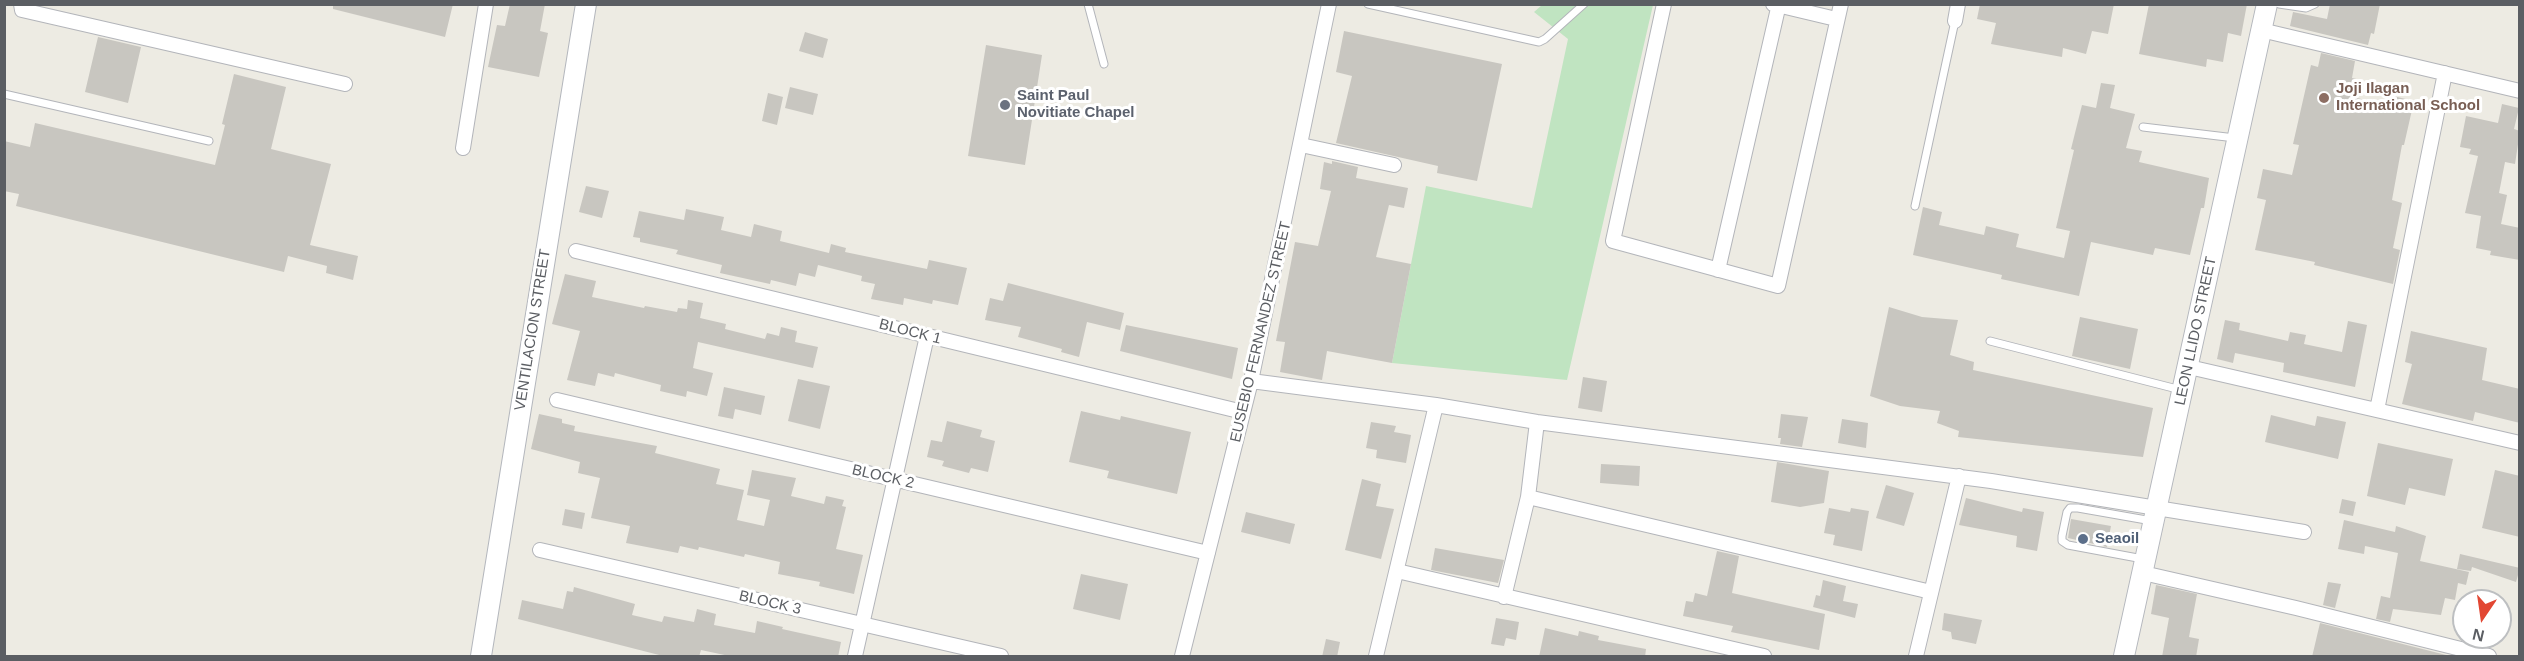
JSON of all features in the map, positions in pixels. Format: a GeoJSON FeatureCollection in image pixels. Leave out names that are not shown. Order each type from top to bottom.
{"type":"FeatureCollection","features":[{"type":"Feature","properties":{"kind":"street"},"geometry":{"type":"LineString","coordinates":[[21,4],[22,10],[345,84]]}},
{"type":"Feature","properties":{"kind":"street"},"geometry":{"type":"LineString","coordinates":[[463,148],[486,4]]}},
{"type":"Feature","properties":{"kind":"street","name":"VENTILACION STREET"},"geometry":{"type":"LineString","coordinates":[[481,657],[586,4]]}},
{"type":"Feature","properties":{"kind":"street","name":"EUSEBIO FERNANDEZ STREET"},"geometry":{"type":"LineString","coordinates":[[1182,657],[1251,381],[1329,4]]}},
{"type":"Feature","properties":{"kind":"street"},"geometry":{"type":"LineString","coordinates":[[1664,4],[1613,241],[1778,286],[1841,4]]}},
{"type":"Feature","properties":{"kind":"street"},"geometry":{"type":"LineString","coordinates":[[1955,21],[1958,4]]}},
{"type":"Feature","properties":{"kind":"street","name":"LEON LLIDO STREET"},"geometry":{"type":"LineString","coordinates":[[2124,657],[2267,4]]}},
{"type":"Feature","properties":{"kind":"street"},"geometry":{"type":"LineString","coordinates":[[1718,270],[1777,5],[1836,19]]}},
{"type":"Feature","properties":{"kind":"street"},"geometry":{"type":"LineString","coordinates":[[2261,30],[2520,91]]}},
{"type":"Feature","properties":{"kind":"street"},"geometry":{"type":"LineString","coordinates":[[2377,410],[2445,73]]}},
{"type":"Feature","properties":{"kind":"street"},"geometry":{"type":"LineString","coordinates":[[1301,145],[1394,165]]}},
{"type":"Feature","properties":{"kind":"street","name":"BLOCK 1"},"geometry":{"type":"LineString","coordinates":[[576,251],[1243,412]]}},
{"type":"Feature","properties":{"kind":"street"},"geometry":{"type":"LineString","coordinates":[[855,657],[927,336]]}},
{"type":"Feature","properties":{"kind":"street"},"geometry":{"type":"LineString","coordinates":[[2189,367],[2520,443]]}},
{"type":"Feature","properties":{"kind":"street"},"geometry":{"type":"LineString","coordinates":[[1251,381],[1436,405],[1537,422],[1959,476],[2156,514],[2304,532]]}},
{"type":"Feature","properties":{"kind":"street","name":"BLOCK 2"},"geometry":{"type":"LineString","coordinates":[[557,400],[1208,553]]}},
{"type":"Feature","properties":{"kind":"street"},"geometry":{"type":"LineString","coordinates":[[1376,657],[1436,405]]}},
{"type":"Feature","properties":{"kind":"street"},"geometry":{"type":"LineString","coordinates":[[1504,597],[1528,497],[1537,422]]}},
{"type":"Feature","properties":{"kind":"street"},"geometry":{"type":"LineString","coordinates":[[1916,657],[1959,476]]}},
{"type":"Feature","properties":{"kind":"street"},"geometry":{"type":"LineString","coordinates":[[1528,497],[1930,592]]}},
{"type":"Feature","properties":{"kind":"street","name":"BLOCK 3"},"geometry":{"type":"LineString","coordinates":[[540,550],[1001,657]]}},
{"type":"Feature","properties":{"kind":"street"},"geometry":{"type":"LineString","coordinates":[[2144,566],[2295,608],[2489,657]]}},
{"type":"Feature","properties":{"kind":"street"},"geometry":{"type":"LineString","coordinates":[[1397,572],[1764,657]]}},
{"type":"Feature","properties":{"kind":"lane"},"geometry":{"type":"LineString","coordinates":[[1088,4],[1104,64]]}},
{"type":"Feature","properties":{"kind":"lane"},"geometry":{"type":"LineString","coordinates":[[1368,4],[1539,42],[1584,4]]}},
{"type":"Feature","properties":{"kind":"lane"},"geometry":{"type":"LineString","coordinates":[[2279,4],[2306,8],[2315,4]]}},
{"type":"Feature","properties":{"kind":"lane"},"geometry":{"type":"LineString","coordinates":[[1915,206],[1955,21]]}},
{"type":"Feature","properties":{"kind":"lane"},"geometry":{"type":"LineString","coordinates":[[4,94],[210,141]]}},
{"type":"Feature","properties":{"kind":"lane"},"geometry":{"type":"LineString","coordinates":[[2143,127],[2238,138]]}},
{"type":"Feature","properties":{"kind":"lane"},"geometry":{"type":"LineString","coordinates":[[1990,341],[2184,390]]}},
{"type":"Feature","properties":{"kind":"lane"},"geometry":{"type":"LineString","coordinates":[[2144,566],[2068,545],[2062,541],[2067,512],[2070,508],[2078,508],[2156,514]]}},
{"type":"Feature","properties":{"kind":"green space"},"geometry":{"type":"Polygon","coordinates":[[[1542,5],[1653,5],[1567,380],[1392,363],[1426,186],[1532,208],[1568,39],[1534,12],[1542,5]]]}},
{"type":"Feature","properties":{"kind":"building"},"geometry":{"type":"Polygon","coordinates":[[[333,4],[453,4],[445,37],[333,9],[333,4]]]}},
{"type":"Feature","properties":{"kind":"building"},"geometry":{"type":"Polygon","coordinates":[[[510,4],[545,4],[540,31],[548,33],[539,77],[488,67],[497,25],[505,26],[510,4]]]}},
{"type":"Feature","properties":{"kind":"building"},"geometry":{"type":"Polygon","coordinates":[[[1980,4],[2114,4],[2108,34],[2092,31],[2086,54],[2063,48],[2062,57],[1991,44],[1996,23],[1977,19],[1980,4]]]}},
{"type":"Feature","properties":{"kind":"building"},"geometry":{"type":"Polygon","coordinates":[[[2149,4],[2247,4],[2241,36],[2228,33],[2223,62],[2207,59],[2206,67],[2139,54],[2149,4]]]}},
{"type":"Feature","properties":{"kind":"building"},"geometry":{"type":"Polygon","coordinates":[[[2330,4],[2380,4],[2374,34],[2371,33],[2368,45],[2290,26],[2293,12],[2327,19],[2330,4]]]}},
{"type":"Feature","properties":{"kind":"building"},"geometry":{"type":"Polygon","coordinates":[[[1344,31],[1502,64],[1477,181],[1437,173],[1438,166],[1336,143],[1352,76],[1336,72],[1344,31]]]}},
{"type":"Feature","properties":{"kind":"building"},"geometry":{"type":"Polygon","coordinates":[[[805,32],[828,39],[823,58],[799,51],[805,32]]]}},
{"type":"Feature","properties":{"kind":"building"},"geometry":{"type":"Polygon","coordinates":[[[98,37],[141,47],[128,103],[85,92],[98,37]]]}},
{"type":"Feature","properties":{"kind":"building","name":"Saint Paul Novitiate Chapel"},"geometry":{"type":"Polygon","coordinates":[[[986,45],[1042,55],[1025,165],[968,156],[986,45]]]}},
{"type":"Feature","properties":{"kind":"building"},"geometry":{"type":"Polygon","coordinates":[[[2321,53],[2355,61],[2352,78],[2361,80],[2357,98],[2387,105],[2389,95],[2414,101],[2404,145],[2402,145],[2392,200],[2402,203],[2393,248],[2400,250],[2393,284],[2314,265],[2315,262],[2255,250],[2266,200],[2257,198],[2263,169],[2292,175],[2299,145],[2293,144],[2311,65],[2318,67],[2321,53]]]}},
{"type":"Feature","properties":{"kind":"building"},"geometry":{"type":"Polygon","coordinates":[[[234,74],[286,87],[271,149],[331,164],[310,245],[358,256],[353,280],[326,273],[327,266],[288,256],[284,272],[16,206],[19,194],[4,191],[4,141],[30,147],[35,123],[215,165],[234,74]]]}},
{"type":"Feature","properties":{"kind":"building"},"geometry":{"type":"Polygon","coordinates":[[[2101,83],[2115,85],[2110,108],[2135,114],[2126,148],[2142,151],[2139,162],[2209,178],[2204,208],[2201,208],[2190,255],[2155,248],[2153,255],[2091,242],[2079,296],[2001,279],[2002,275],[1913,255],[1923,207],[1942,212],[1939,225],[1984,235],[1986,226],[2019,234],[2016,247],[2064,258],[2070,231],[2056,228],[2074,150],[2071,149],[2082,105],[2096,108],[2101,83]]]}},
{"type":"Feature","properties":{"kind":"building"},"geometry":{"type":"Polygon","coordinates":[[[790,87],[818,94],[813,115],[785,108],[790,87]]]}},
{"type":"Feature","properties":{"kind":"building"},"geometry":{"type":"Polygon","coordinates":[[[768,93],[783,97],[777,125],[762,121],[768,93]]]}},
{"type":"Feature","properties":{"kind":"building"},"geometry":{"type":"Polygon","coordinates":[[[2502,104],[2519,108],[2514,129],[2520,131],[2515,164],[2505,162],[2499,193],[2507,195],[2501,224],[2520,228],[2520,260],[2490,255],[2491,251],[2476,248],[2481,216],[2465,213],[2478,156],[2469,154],[2471,149],[2460,147],[2466,116],[2498,123],[2502,104]]]}},
{"type":"Feature","properties":{"kind":"building"},"geometry":{"type":"Polygon","coordinates":[[[1332,161],[1358,167],[1356,178],[1408,188],[1404,208],[1389,205],[1376,257],[1411,264],[1392,363],[1327,351],[1322,380],[1280,372],[1285,342],[1276,341],[1295,242],[1318,246],[1331,191],[1320,189],[1324,162],[1332,164],[1332,161]]]}},
{"type":"Feature","properties":{"kind":"building"},"geometry":{"type":"Polygon","coordinates":[[[586,186],[609,191],[602,218],[579,212],[586,186]]]}},
{"type":"Feature","properties":{"kind":"building"},"geometry":{"type":"Polygon","coordinates":[[[686,209],[724,217],[721,230],[751,237],[754,224],[782,231],[780,241],[829,253],[831,244],[846,248],[845,252],[927,269],[929,260],[967,268],[958,305],[933,300],[932,304],[904,298],[903,305],[871,299],[875,284],[861,281],[862,276],[818,265],[815,277],[799,273],[796,286],[771,280],[770,284],[720,273],[722,265],[676,254],[678,250],[640,242],[640,238],[633,237],[639,211],[684,220],[686,209]]]}},
{"type":"Feature","properties":{"kind":"building"},"geometry":{"type":"Polygon","coordinates":[[[565,274],[596,281],[592,297],[677,312],[678,308],[687,309],[688,300],[703,303],[700,318],[726,324],[725,329],[765,339],[767,333],[779,336],[781,327],[797,331],[795,342],[818,347],[813,368],[698,342],[693,368],[713,373],[707,396],[687,391],[686,397],[660,391],[661,385],[615,373],[614,377],[598,373],[595,386],[567,380],[580,331],[552,324],[565,274]]]}},
{"type":"Feature","properties":{"kind":"building"},"geometry":{"type":"Polygon","coordinates":[[[1008,283],[1124,313],[1120,330],[1087,322],[1079,357],[1061,352],[1062,349],[1018,337],[1021,327],[985,320],[990,298],[1003,301],[1008,283]]]}},
{"type":"Feature","properties":{"kind":"building"},"geometry":{"type":"Polygon","coordinates":[[[1889,307],[1922,317],[1958,320],[1950,355],[1974,362],[1973,370],[2153,408],[2143,457],[1958,437],[1959,431],[1937,423],[1940,411],[1900,406],[1870,396],[1889,307]]]}},
{"type":"Feature","properties":{"kind":"building"},"geometry":{"type":"Polygon","coordinates":[[[2080,317],[2138,329],[2130,369],[2072,356],[2080,317]]]}},
{"type":"Feature","properties":{"kind":"building"},"geometry":{"type":"Polygon","coordinates":[[[2225,320],[2240,323],[2239,330],[2288,341],[2290,332],[2306,335],[2304,344],[2342,352],[2348,321],[2367,325],[2355,387],[2283,372],[2284,363],[2235,353],[2233,363],[2217,359],[2225,320]]]}},
{"type":"Feature","properties":{"kind":"building"},"geometry":{"type":"Polygon","coordinates":[[[1126,325],[1238,348],[1232,379],[1120,351],[1126,325]]]}},
{"type":"Feature","properties":{"kind":"building"},"geometry":{"type":"Polygon","coordinates":[[[2411,331],[2487,348],[2482,380],[2520,389],[2520,423],[2475,412],[2473,421],[2402,404],[2412,364],[2405,362],[2411,331]]]}},
{"type":"Feature","properties":{"kind":"building"},"geometry":{"type":"Polygon","coordinates":[[[1583,377],[1607,381],[1602,412],[1578,408],[1583,377]]]}},
{"type":"Feature","properties":{"kind":"building"},"geometry":{"type":"Polygon","coordinates":[[[798,379],[830,386],[820,429],[788,421],[798,379]]]}},
{"type":"Feature","properties":{"kind":"building"},"geometry":{"type":"Polygon","coordinates":[[[724,387],[765,396],[761,415],[735,409],[733,419],[718,416],[724,387]]]}},
{"type":"Feature","properties":{"kind":"building"},"geometry":{"type":"Polygon","coordinates":[[[1081,411],[1120,420],[1121,416],[1191,432],[1177,494],[1107,478],[1109,471],[1069,462],[1081,411]]]}},
{"type":"Feature","properties":{"kind":"building"},"geometry":{"type":"Polygon","coordinates":[[[539,414],[562,419],[562,423],[575,426],[574,431],[657,446],[655,453],[720,469],[716,484],[744,490],[737,520],[764,526],[770,500],[747,495],[752,470],[796,478],[791,496],[824,504],[826,496],[844,500],[842,506],[846,507],[836,549],[863,555],[854,594],[819,586],[820,582],[778,574],[780,562],[745,554],[744,557],[699,547],[698,550],[680,546],[678,553],[626,543],[630,526],[591,518],[600,478],[578,473],[580,462],[531,449],[539,414]]]}},
{"type":"Feature","properties":{"kind":"building"},"geometry":{"type":"Polygon","coordinates":[[[1781,414],[1808,417],[1802,447],[1780,444],[1781,438],[1778,438],[1781,414]]]}},
{"type":"Feature","properties":{"kind":"building"},"geometry":{"type":"Polygon","coordinates":[[[2271,415],[2315,426],[2317,416],[2346,422],[2338,459],[2265,442],[2271,415]]]}},
{"type":"Feature","properties":{"kind":"building"},"geometry":{"type":"Polygon","coordinates":[[[1842,419],[1868,423],[1866,448],[1838,443],[1842,419]]]}},
{"type":"Feature","properties":{"kind":"building"},"geometry":{"type":"Polygon","coordinates":[[[947,421],[982,430],[980,437],[995,441],[988,472],[971,468],[969,473],[942,466],[944,461],[927,457],[931,440],[942,442],[947,421]]]}},
{"type":"Feature","properties":{"kind":"building"},"geometry":{"type":"Polygon","coordinates":[[[1371,422],[1396,426],[1394,432],[1411,435],[1406,463],[1376,458],[1377,450],[1366,448],[1371,422]]]}},
{"type":"Feature","properties":{"kind":"building"},"geometry":{"type":"Polygon","coordinates":[[[2378,443],[2453,459],[2445,496],[2409,488],[2405,505],[2367,496],[2378,443]]]}},
{"type":"Feature","properties":{"kind":"building"},"geometry":{"type":"Polygon","coordinates":[[[1777,462],[1829,471],[1824,503],[1800,507],[1771,502],[1777,462]]]}},
{"type":"Feature","properties":{"kind":"building"},"geometry":{"type":"Polygon","coordinates":[[[1601,464],[1640,466],[1639,486],[1600,483],[1601,464]]]}},
{"type":"Feature","properties":{"kind":"building"},"geometry":{"type":"Polygon","coordinates":[[[2495,470],[2520,476],[2520,537],[2482,528],[2495,470]]]}},
{"type":"Feature","properties":{"kind":"building"},"geometry":{"type":"Polygon","coordinates":[[[1362,479],[1381,484],[1376,506],[1394,509],[1381,559],[1345,550],[1362,479]]]}},
{"type":"Feature","properties":{"kind":"building"},"geometry":{"type":"Polygon","coordinates":[[[1886,485],[1914,493],[1904,526],[1876,518],[1886,485]]]}},
{"type":"Feature","properties":{"kind":"building"},"geometry":{"type":"Polygon","coordinates":[[[1966,498],[2022,512],[2023,508],[2044,512],[2037,551],[2016,547],[2017,536],[1959,525],[1966,498]]]}},
{"type":"Feature","properties":{"kind":"building"},"geometry":{"type":"Polygon","coordinates":[[[2342,499],[2356,502],[2353,516],[2339,513],[2342,499]]]}},
{"type":"Feature","properties":{"kind":"building"},"geometry":{"type":"Polygon","coordinates":[[[1829,508],[1850,512],[1851,508],[1869,511],[1862,551],[1833,545],[1835,535],[1824,533],[1829,508]]]}},
{"type":"Feature","properties":{"kind":"building"},"geometry":{"type":"Polygon","coordinates":[[[565,509],[585,513],[582,529],[562,525],[565,509]]]}},
{"type":"Feature","properties":{"kind":"building"},"geometry":{"type":"Polygon","coordinates":[[[1246,512],[1295,524],[1290,544],[1241,532],[1246,512]]]}},
{"type":"Feature","properties":{"kind":"building"},"geometry":{"type":"Polygon","coordinates":[[[2071,519],[2111,526],[2107,547],[2068,538],[2071,519]]]}},
{"type":"Feature","properties":{"kind":"building"},"geometry":{"type":"Polygon","coordinates":[[[2344,520],[2395,532],[2396,526],[2426,536],[2420,561],[2469,572],[2466,585],[2458,583],[2457,589],[2452,589],[2452,599],[2445,598],[2441,615],[2393,609],[2390,622],[2376,619],[2381,596],[2390,598],[2398,553],[2365,546],[2364,554],[2338,549],[2344,520]]]}},
{"type":"Feature","properties":{"kind":"building"},"geometry":{"type":"Polygon","coordinates":[[[1435,548],[1504,560],[1498,583],[1431,570],[1435,548]]]}},
{"type":"Feature","properties":{"kind":"building"},"geometry":{"type":"Polygon","coordinates":[[[1717,551],[1739,556],[1732,593],[1825,614],[1819,650],[1731,632],[1733,626],[1683,616],[1686,601],[1693,602],[1695,593],[1707,596],[1717,551]]]}},
{"type":"Feature","properties":{"kind":"building"},"geometry":{"type":"Polygon","coordinates":[[[2460,554],[2520,568],[2516,582],[2472,567],[2471,571],[2457,569],[2460,554]]]}},
{"type":"Feature","properties":{"kind":"building"},"geometry":{"type":"Polygon","coordinates":[[[1081,574],[1128,584],[1120,620],[1073,609],[1081,574]]]}},
{"type":"Feature","properties":{"kind":"building"},"geometry":{"type":"Polygon","coordinates":[[[1823,580],[1846,586],[1843,601],[1858,604],[1855,618],[1813,607],[1816,595],[1820,596],[1823,580]]]}},
{"type":"Feature","properties":{"kind":"building"},"geometry":{"type":"Polygon","coordinates":[[[2328,582],[2341,584],[2335,608],[2323,605],[2328,582]]]}},
{"type":"Feature","properties":{"kind":"building"},"geometry":{"type":"Polygon","coordinates":[[[2156,585],[2197,594],[2189,637],[2199,639],[2196,657],[2162,657],[2169,618],[2151,614],[2156,585]]]}},
{"type":"Feature","properties":{"kind":"building"},"geometry":{"type":"Polygon","coordinates":[[[574,587],[635,604],[632,615],[662,622],[664,616],[694,622],[697,609],[716,614],[714,625],[755,633],[757,621],[841,642],[838,657],[734,657],[701,650],[699,657],[667,657],[518,619],[522,600],[563,609],[567,591],[573,592],[574,587]]]}},
{"type":"Feature","properties":{"kind":"building"},"geometry":{"type":"Polygon","coordinates":[[[1944,613],[1982,620],[1976,644],[1952,639],[1951,632],[1942,630],[1944,613]]]}},
{"type":"Feature","properties":{"kind":"building"},"geometry":{"type":"Polygon","coordinates":[[[1496,618],[1519,622],[1516,640],[1506,638],[1504,646],[1491,644],[1496,618]]]}},
{"type":"Feature","properties":{"kind":"building"},"geometry":{"type":"Polygon","coordinates":[[[2320,623],[2450,656],[2450,657],[2312,657],[2320,623]]]}},
{"type":"Feature","properties":{"kind":"building"},"geometry":{"type":"Polygon","coordinates":[[[1545,628],[1578,636],[1579,631],[1599,636],[1598,640],[1646,649],[1645,657],[1539,657],[1545,628]]]}},
{"type":"Feature","properties":{"kind":"building"},"geometry":{"type":"Polygon","coordinates":[[[1326,639],[1340,642],[1337,657],[1322,657],[1326,639]]]}},
{"type":"Feature","properties":{"kind":"place","name":"Joji Ilagan International School"},"geometry":{"type":"Point","coordinates":[2324,98]}},
{"type":"Feature","properties":{"kind":"place","name":"Saint Paul Novitiate Chapel"},"geometry":{"type":"Point","coordinates":[1005,105]}},
{"type":"Feature","properties":{"kind":"place","name":"Seaoil"},"geometry":{"type":"Point","coordinates":[2083,539]}}]}
